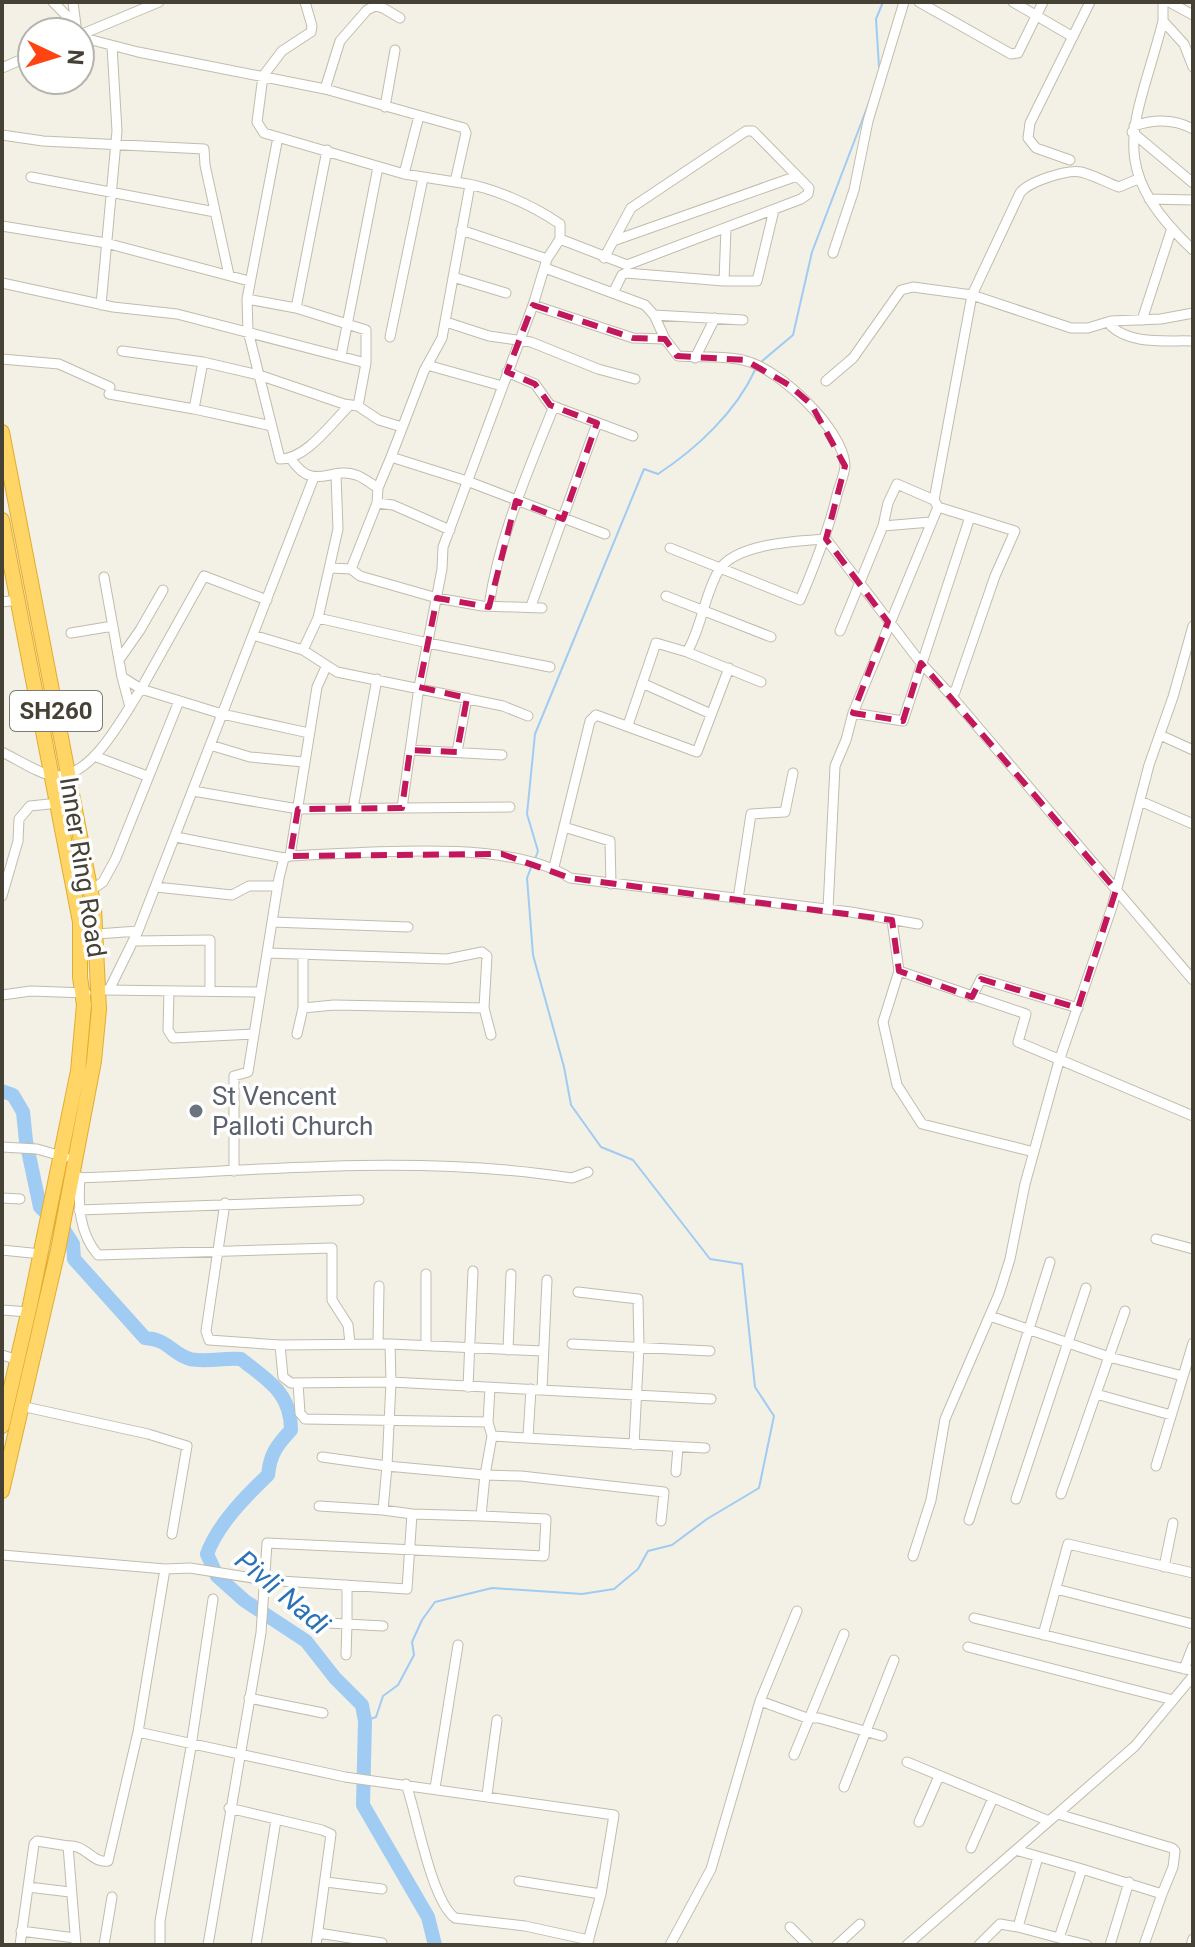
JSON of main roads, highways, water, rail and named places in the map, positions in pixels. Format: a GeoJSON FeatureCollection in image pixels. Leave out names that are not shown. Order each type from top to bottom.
{"type":"FeatureCollection","features":[{"type":"Feature","properties":{"kind":"highway","name":"Inner Ring Road"},"geometry":{"type":"LineString","coordinates":[[2,432],[61,775],[59,803],[80,922],[84,1005],[68,1158],[76,1178],[72,1210],[58,1250],[2,1491]]}},
{"type":"Feature","properties":{"kind":"highway","name":"Inner Ring Road"},"geometry":{"type":"LineString","coordinates":[[2,520],[18,600],[90,891],[104,990],[94,1061],[68,1158],[52,1201],[2,1426]]}},
{"type":"Feature","properties":{"kind":"waterway"},"geometry":{"type":"LineString","coordinates":[[879,67],[876,19],[883,2]]}},
{"type":"Feature","properties":{"kind":"waterway"},"geometry":{"type":"LineString","coordinates":[[761,362],[793,335],[812,252],[870,100]]}},
{"type":"Feature","properties":{"kind":"waterway"},"geometry":{"type":"LineString","coordinates":[[535,859],[538,851],[527,814],[535,734],[644,469],[658,474],[687,453],[726,415],[755,370]]}},
{"type":"Feature","properties":{"kind":"waterway"},"geometry":{"type":"LineString","coordinates":[[365,1721],[376,1717],[383,1696],[398,1685],[414,1655],[412,1642],[435,1602],[492,1588],[582,1594],[614,1589],[638,1569],[648,1551],[672,1545],[707,1519],[759,1488],[774,1416],[755,1387],[742,1264],[710,1259],[633,1160],[601,1147],[571,1105],[564,1067],[533,955],[527,878],[532,865]]}},
{"type":"Feature","properties":{"kind":"waterway","name":"Pivli Nadi"},"geometry":{"type":"LineString","coordinates":[[2,1091],[13,1095],[23,1112],[40,1207],[64,1230],[73,1244],[74,1259],[145,1338],[159,1341],[190,1359],[241,1359],[276,1388],[287,1406],[291,1430],[275,1450],[268,1475],[225,1522],[207,1554],[217,1576],[245,1601],[306,1641],[335,1678],[362,1705],[365,1721],[363,1805],[428,1917],[435,1945]]}},
{"type":"Feature","properties":{"kind":"place","name":"St Vencent Palloti Church"},"geometry":{"type":"Point","coordinates":[196,1111]}}]}
